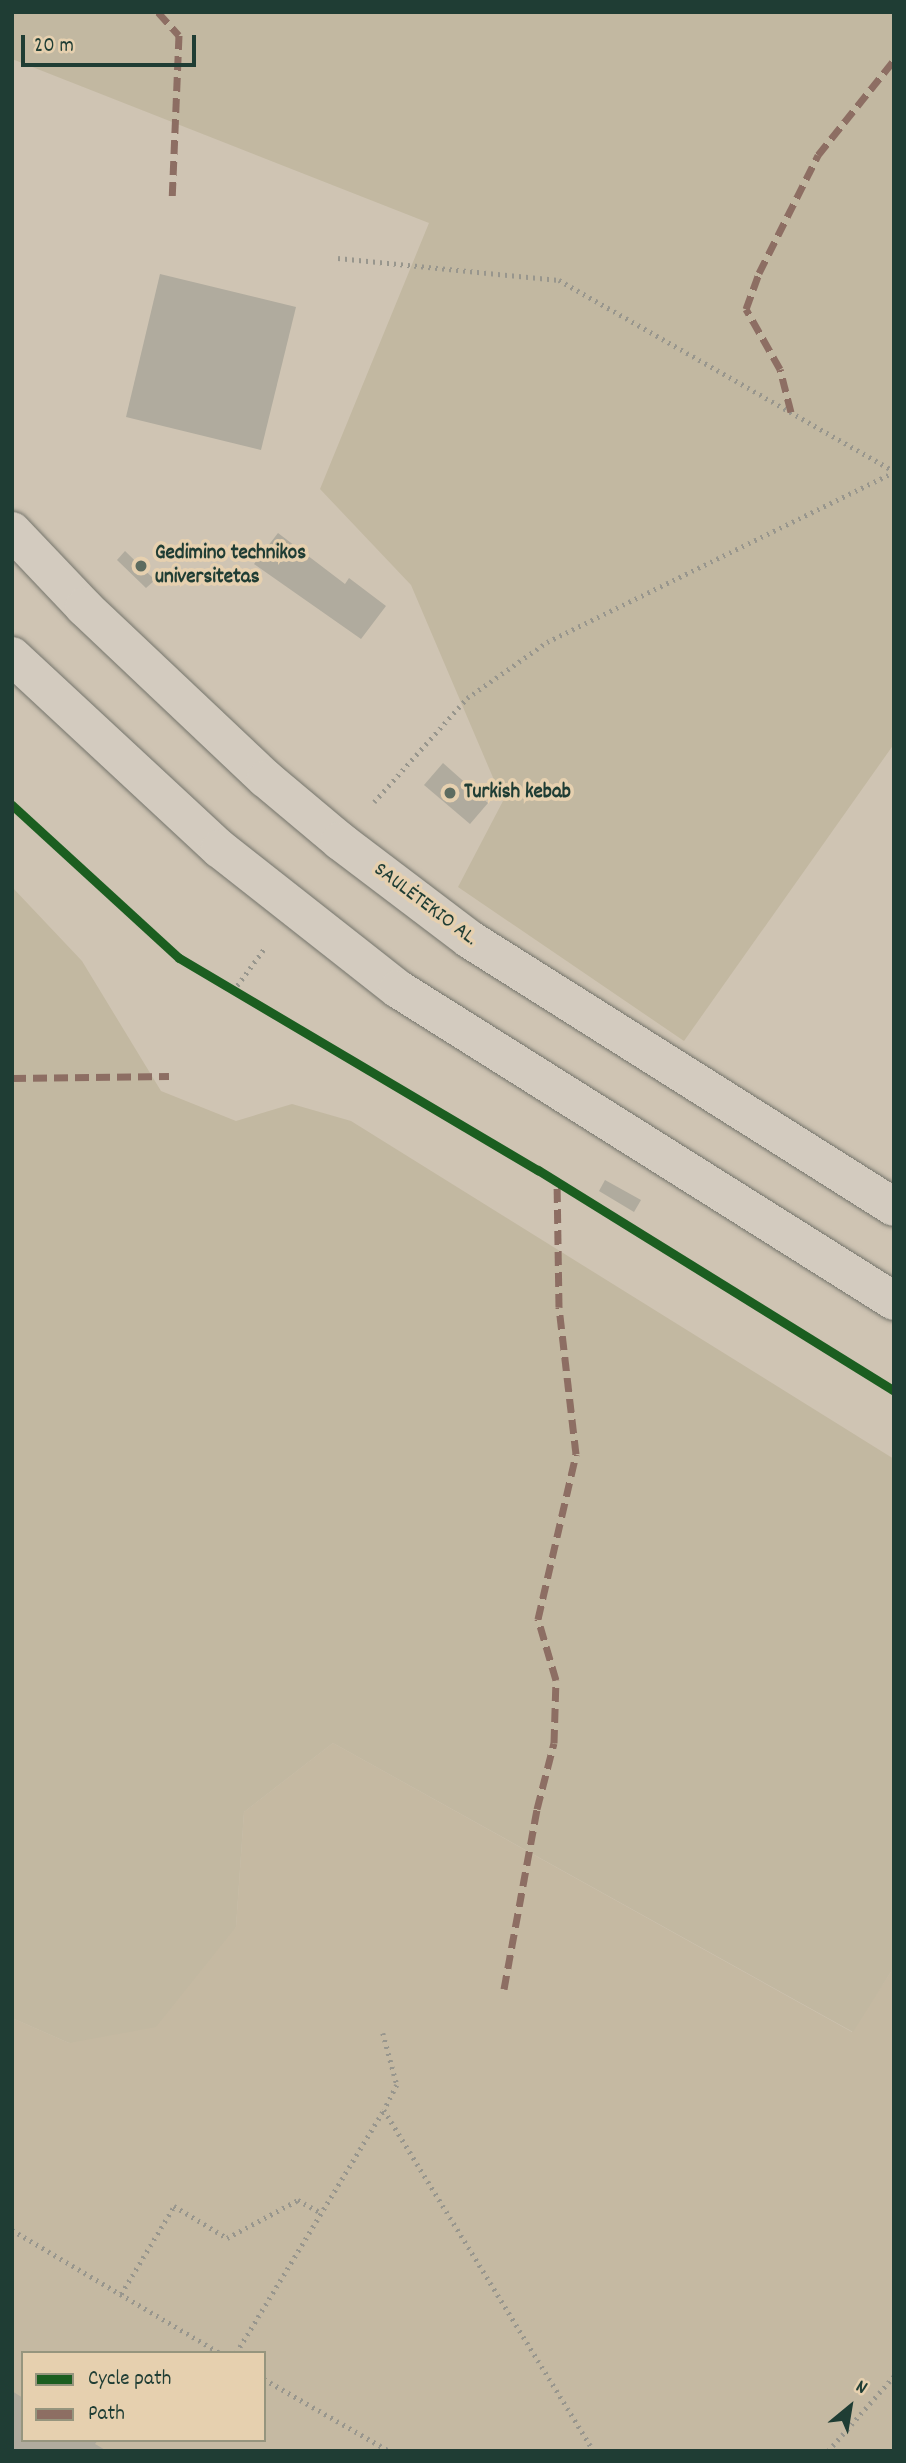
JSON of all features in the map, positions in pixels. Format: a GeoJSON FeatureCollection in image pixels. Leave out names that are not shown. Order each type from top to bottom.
{"type":"FeatureCollection","features":[{"type":"Feature","properties":{"kind":"main road","name":"SAULĖTEKIO AL."},"geometry":{"type":"LineString","coordinates":[[12,531],[85,607],[256,770],[340,841],[480,946],[894,1207]]}},
{"type":"Feature","properties":{"kind":"main road"},"geometry":{"type":"LineString","coordinates":[[12,656],[220,849],[398,989],[894,1301]]}},
{"type":"Feature","properties":{"kind":"path"},"geometry":{"type":"LineString","coordinates":[[338,258],[559,280],[894,472]]}},
{"type":"Feature","properties":{"kind":"path"},"geometry":{"type":"LineString","coordinates":[[340,841],[467,698],[547,642],[894,472]]}},
{"type":"Feature","properties":{"kind":"path"},"geometry":{"type":"LineString","coordinates":[[233,991],[294,909]]}},
{"type":"Feature","properties":{"kind":"path"},"geometry":{"type":"LineString","coordinates":[[237,2351],[397,2085],[383,2033]]}},
{"type":"Feature","properties":{"kind":"path"},"geometry":{"type":"LineString","coordinates":[[384,2110],[594,2451]]}},
{"type":"Feature","properties":{"kind":"path"},"geometry":{"type":"LineString","coordinates":[[121,2294],[174,2206],[227,2238],[298,2200],[321,2213]]}},
{"type":"Feature","properties":{"kind":"path"},"geometry":{"type":"LineString","coordinates":[[12,2232],[20,2234],[217,2351]]}},
{"type":"Feature","properties":{"kind":"path"},"geometry":{"type":"LineString","coordinates":[[828,2451],[894,2376]]}},
{"type":"Feature","properties":{"kind":"path"},"geometry":{"type":"LineString","coordinates":[[266,2380],[389,2451]]}},
{"type":"Feature","properties":{"kind":"shaded area"},"geometry":{"type":"Polygon","coordinates":[[[12,12],[894,12],[894,744],[684,1041],[458,887],[503,801],[411,585],[320,489],[429,223],[12,59],[12,12]]]}},
{"type":"Feature","properties":{"kind":"shaded area"},"geometry":{"type":"Polygon","coordinates":[[[12,887],[82,961],[161,1091],[236,1121],[292,1104],[351,1121],[894,1459],[894,1967],[853,2032],[333,1743],[244,1812],[236,1927],[156,2027],[69,2043],[12,2018],[12,887]]]}},
{"type":"Feature","properties":{"kind":"shaded area"},"geometry":{"type":"Polygon","coordinates":[[[333,1743],[852,2032],[894,1967],[894,2451],[12,2451],[12,2018],[69,2043],[236,1927],[244,1812],[333,1743]]]}},
{"type":"Feature","properties":{"kind":"building"},"geometry":{"type":"Polygon","coordinates":[[[160,274],[296,307],[261,450],[126,417],[160,274]]]}},
{"type":"Feature","properties":{"kind":"building"},"geometry":{"type":"Polygon","coordinates":[[[278,533],[345,584],[349,578],[386,606],[361,639],[254,564],[278,533]]]}},
{"type":"Feature","properties":{"kind":"building"},"geometry":{"type":"Polygon","coordinates":[[[125,551],[155,580],[146,588],[117,560],[125,551]]]}},
{"type":"Feature","properties":{"kind":"building"},"geometry":{"type":"Polygon","coordinates":[[[443,763],[488,803],[470,824],[424,785],[443,763]]]}},
{"type":"Feature","properties":{"kind":"building"},"geometry":{"type":"Polygon","coordinates":[[[605,1180],[641,1200],[634,1212],[599,1191],[605,1180]]]}},
{"type":"Feature","properties":{"kind":"building"},"geometry":{"type":"Polygon","coordinates":[[[12,2391],[21,2397],[21,2442],[96,2442],[95,2444],[107,2451],[12,2451],[12,2391]]]}},
{"type":"Feature","properties":{"kind":"marked path"},"geometry":{"type":"LineString","coordinates":[[158,12],[179,35],[172,201]]}},
{"type":"Feature","properties":{"kind":"marked path"},"geometry":{"type":"LineString","coordinates":[[791,412],[780,369],[746,309],[759,273],[818,155],[894,60]]}},
{"type":"Feature","properties":{"kind":"marked path"},"geometry":{"type":"LineString","coordinates":[[12,1078],[169,1076]]}},
{"type":"Feature","properties":{"kind":"marked path"},"geometry":{"type":"LineString","coordinates":[[504,1989],[537,1809],[554,1743],[556,1680],[538,1619],[576,1454],[559,1307],[557,1182]]}},
{"type":"Feature","properties":{"kind":"cycle path"},"geometry":{"type":"LineString","coordinates":[[12,805],[179,958],[538,1170],[894,1391]]}},
{"type":"Feature","properties":{"kind":"place","name":"Gedimino technikos universitetas"},"geometry":{"type":"Point","coordinates":[141,566]}},
{"type":"Feature","properties":{"kind":"place","name":"Turkish kebab"},"geometry":{"type":"Point","coordinates":[450,793]}}]}
